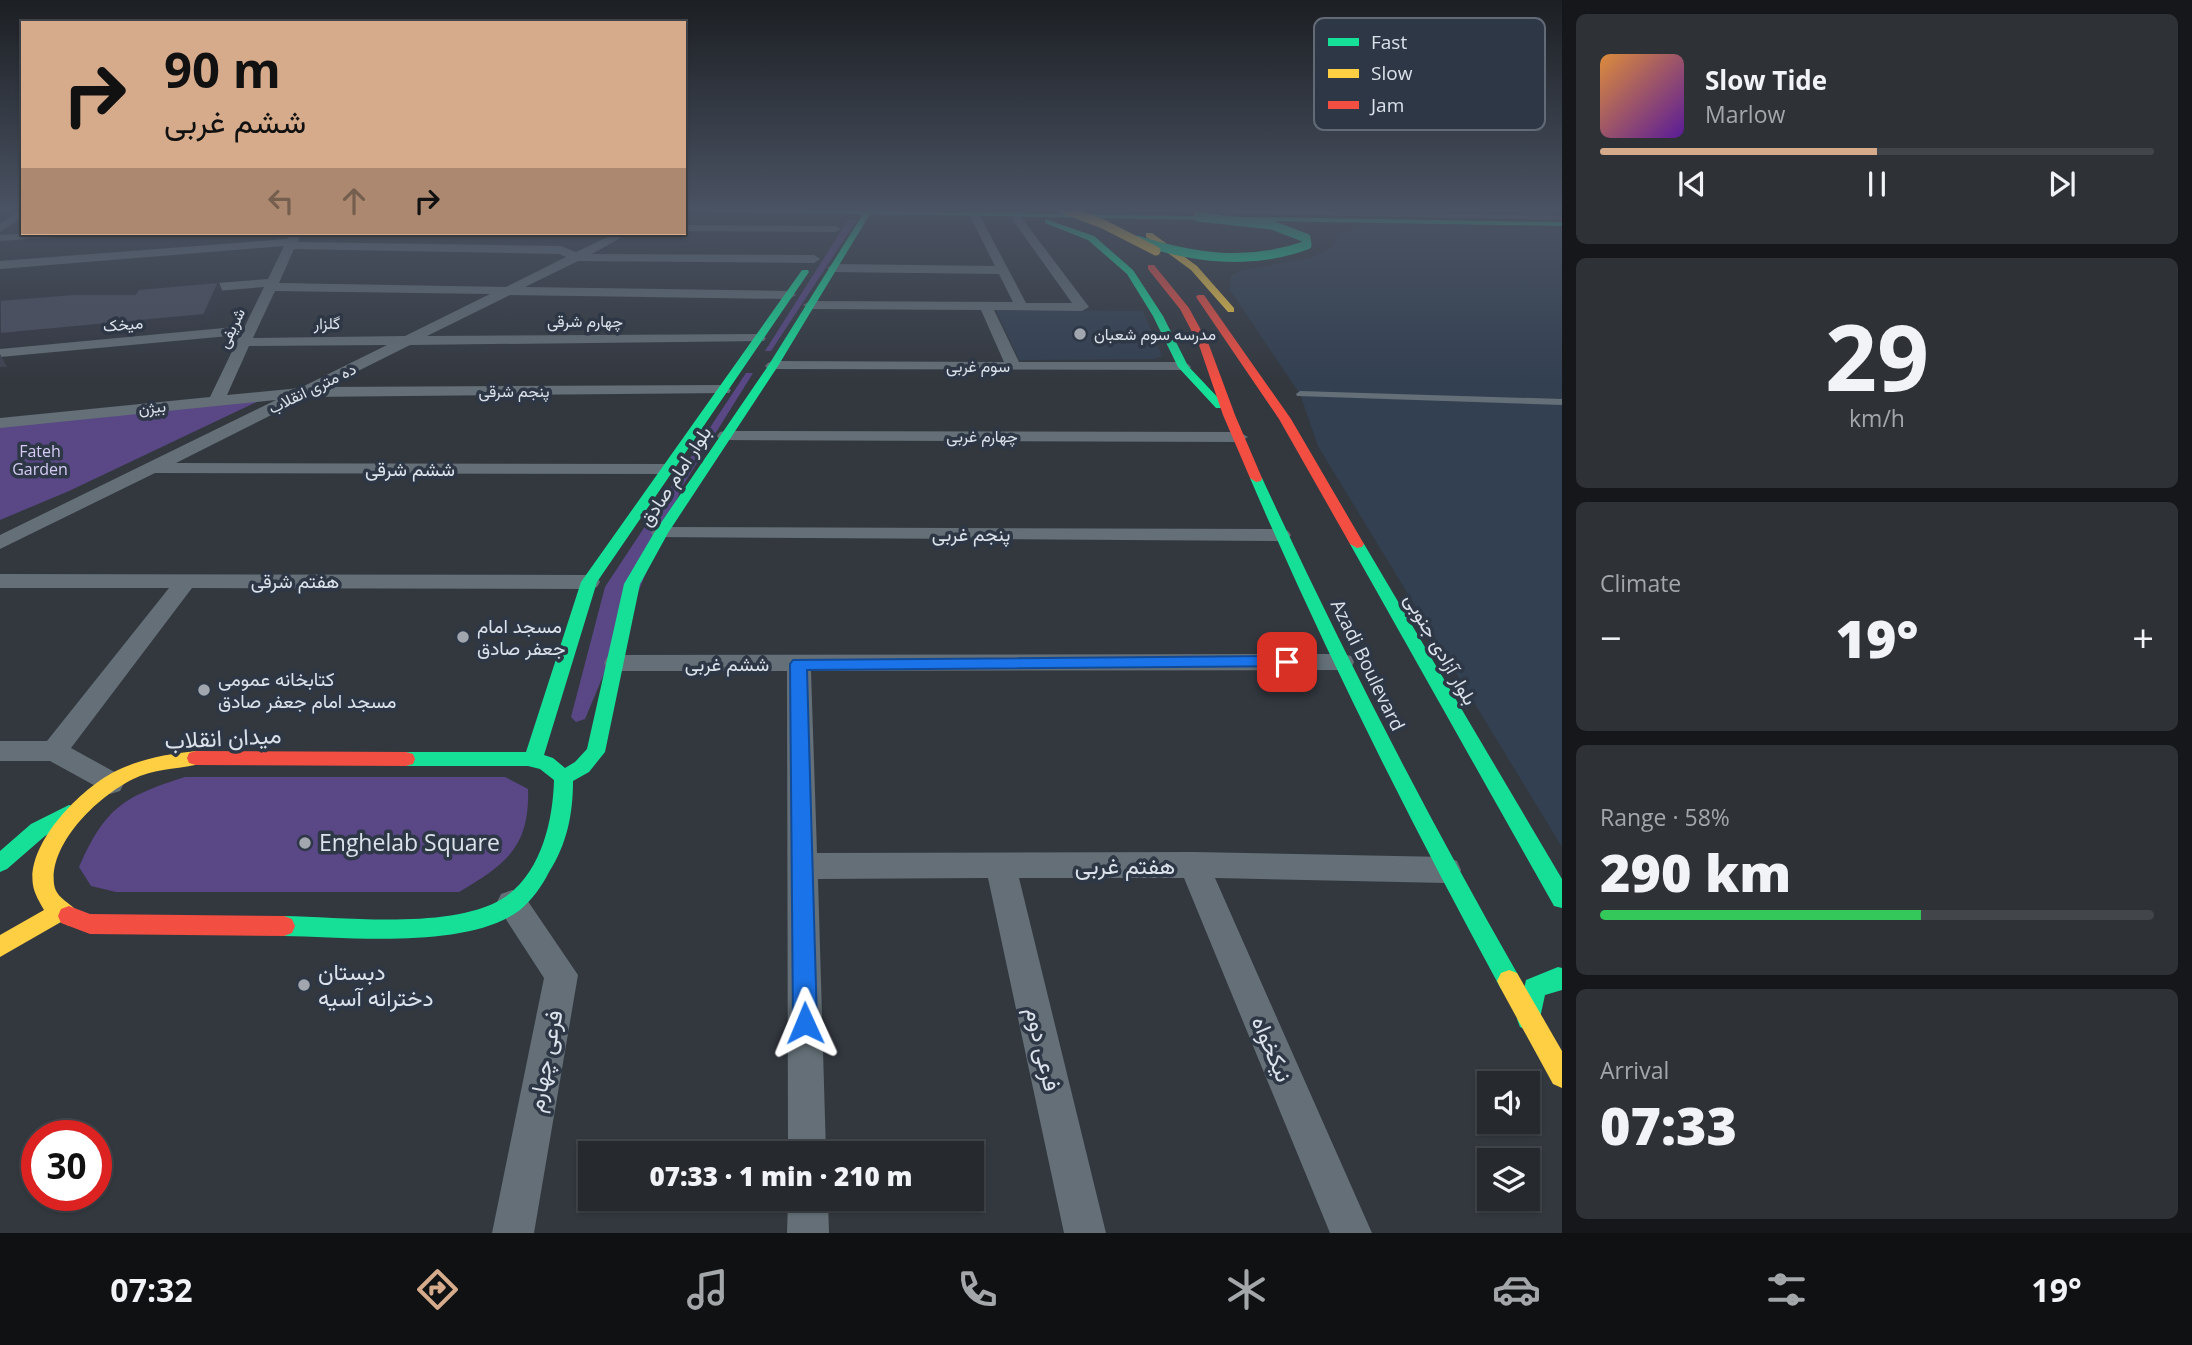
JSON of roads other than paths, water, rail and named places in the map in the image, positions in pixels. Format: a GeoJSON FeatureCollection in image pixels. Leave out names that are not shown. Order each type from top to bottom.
{"type":"FeatureCollection","features":[{"type":"Feature","properties":{"kind":"main road","name":"بلوار امام صادق"},"geometry":{"type":"LineString","coordinates":[[533,760],[589,582],[745,362],[809,266]]}},
{"type":"Feature","properties":{"kind":"main road"},"geometry":{"type":"LineString","coordinates":[[1123,266],[1130,272],[1158,316],[1183,367],[1229,415]]}},
{"type":"Feature","properties":{"kind":"main road","name":"Azadi Boulevard"},"geometry":{"type":"LineString","coordinates":[[1149,266],[1184,308],[1205,345],[1229,415],[1281,535],[1342,662],[1446,870],[1562,1075]]}},
{"type":"Feature","properties":{"kind":"main road"},"geometry":{"type":"LineString","coordinates":[[1173,266],[1212,310],[1284,419]]}},
{"type":"Feature","properties":{"kind":"main road"},"geometry":{"type":"LineString","coordinates":[[1192,266],[1219,291],[1283,394],[1284,419]]}},
{"type":"Feature","properties":{"kind":"main road"},"geometry":{"type":"LineString","coordinates":[[1219,291],[1219,279],[1224,270],[1246,266]]}},
{"type":"Feature","properties":{"kind":"main road","name":"بلوار امام صادق"},"geometry":{"type":"LineString","coordinates":[[564,778],[582,767],[596,752],[632,584],[661,533],[773,366],[833,268]]}},
{"type":"Feature","properties":{"kind":"main road"},"geometry":{"type":"LineString","coordinates":[[745,362],[773,366]]}},
{"type":"Feature","properties":{"kind":"main road","name":"بلوار آزادی جنوبی"},"geometry":{"type":"LineString","coordinates":[[1284,419],[1562,899]]}},
{"type":"Feature","properties":{"kind":"main road","name":"میدان انقلاب"},"geometry":{"type":"LineString","coordinates":[[59,912],[44,897],[42,867],[52,846],[83,805],[110,783],[145,767],[196,758],[504,758],[545,763],[564,778]]}},
{"type":"Feature","properties":{"kind":"main road"},"geometry":{"type":"LineString","coordinates":[[0,947],[59,912],[90,924],[433,927],[472,921],[512,904],[538,874],[557,840],[565,800],[564,778]]}},
{"type":"Feature","properties":{"kind":"main road"},"geometry":{"type":"LineString","coordinates":[[0,863],[38,831],[83,805]]}},
{"type":"Feature","properties":{"kind":"main road"},"geometry":{"type":"LineString","coordinates":[[1529,1019],[1534,988],[1558,978],[1562,979]]}},
{"type":"Feature","properties":{"kind":"street","name":"شریفی"},"geometry":{"type":"LineString","coordinates":[[216,401],[281,266]]}},
{"type":"Feature","properties":{"kind":"street","name":"ده متری انقلاب"},"geometry":{"type":"LineString","coordinates":[[0,543],[559,266]]}},
{"type":"Feature","properties":{"kind":"street"},"geometry":{"type":"LineString","coordinates":[[1001,266],[1022,307]]}},
{"type":"Feature","properties":{"kind":"street"},"geometry":{"type":"LineString","coordinates":[[810,304],[1082,307],[1054,266]]}},
{"type":"Feature","properties":{"kind":"street"},"geometry":{"type":"LineString","coordinates":[[833,268],[1003,270]]}},
{"type":"Feature","properties":{"kind":"street"},"geometry":{"type":"LineString","coordinates":[[177,290],[272,285],[789,295]]}},
{"type":"Feature","properties":{"kind":"street"},"geometry":{"type":"LineString","coordinates":[[986,306],[1013,366]]}},
{"type":"Feature","properties":{"kind":"street","name":"گلزار"},"geometry":{"type":"LineString","coordinates":[[247,336],[411,339]]}},
{"type":"Feature","properties":{"kind":"street","name":"میخک"},"geometry":{"type":"LineString","coordinates":[[0,353],[247,336]]}},
{"type":"Feature","properties":{"kind":"street","name":"چهارم شرقی"},"geometry":{"type":"LineString","coordinates":[[411,339],[759,338]]}},
{"type":"Feature","properties":{"kind":"street","name":"سوم غربی"},"geometry":{"type":"LineString","coordinates":[[773,366],[1183,367]]}},
{"type":"Feature","properties":{"kind":"street","name":"پنجم شرقی"},"geometry":{"type":"LineString","coordinates":[[304,392],[723,390]]}},
{"type":"Feature","properties":{"kind":"street","name":"بیژن"},"geometry":{"type":"LineString","coordinates":[[0,423],[304,392]]}},
{"type":"Feature","properties":{"kind":"street","name":"چهارم غربی"},"geometry":{"type":"LineString","coordinates":[[726,436],[1239,437]]}},
{"type":"Feature","properties":{"kind":"street","name":"ششم شرقی"},"geometry":{"type":"LineString","coordinates":[[150,468],[669,470]]}},
{"type":"Feature","properties":{"kind":"street","name":"پنجم غربی"},"geometry":{"type":"LineString","coordinates":[[661,533],[1281,535]]}},
{"type":"Feature","properties":{"kind":"street"},"geometry":{"type":"LineString","coordinates":[[54,751],[187,580]]}},
{"type":"Feature","properties":{"kind":"street","name":"هفتم شرقی"},"geometry":{"type":"LineString","coordinates":[[0,581],[589,582]]}},
{"type":"Feature","properties":{"kind":"street","name":"ششم غربی"},"geometry":{"type":"LineString","coordinates":[[616,663],[1342,662]]}},
{"type":"Feature","properties":{"kind":"street"},"geometry":{"type":"LineString","coordinates":[[799,664],[807,1141]]}},
{"type":"Feature","properties":{"kind":"street"},"geometry":{"type":"LineString","coordinates":[[0,751],[54,751],[110,783]]}},
{"type":"Feature","properties":{"kind":"street","name":"هفتم غربی"},"geometry":{"type":"LineString","coordinates":[[803,866],[1194,865],[1446,870]]}},
{"type":"Feature","properties":{"kind":"street","name":"نیکخواه"},"geometry":{"type":"LineString","coordinates":[[1194,865],[1351,1233]]}},
{"type":"Feature","properties":{"kind":"street","name":"فرعی دوم"},"geometry":{"type":"LineString","coordinates":[[1001,866],[1085,1233]]}},
{"type":"Feature","properties":{"kind":"street","name":"فرعی چهارم"},"geometry":{"type":"LineString","coordinates":[[512,904],[561,975],[513,1233]]}},
{"type":"Feature","properties":{"kind":"street"},"geometry":{"type":"LineString","coordinates":[[807,1211],[808,1233]]}},
{"type":"Feature","properties":{"kind":"lane"},"geometry":{"type":"LineString","coordinates":[[1300,394],[1562,402]]}},
{"type":"Feature","properties":{"kind":"place","name":"مدرسه سوم شعبان"},"geometry":{"type":"Point","coordinates":[1080,334]}},
{"type":"Feature","properties":{"kind":"place","name":"مسجد امام جعفر صادق"},"geometry":{"type":"Point","coordinates":[463,637]}},
{"type":"Feature","properties":{"kind":"place","name":"کتابخانه عمومی مسجد امام جعفر صادق"},"geometry":{"type":"Point","coordinates":[204,690]}},
{"type":"Feature","properties":{"kind":"place","name":"Enghelab Square"},"geometry":{"type":"Point","coordinates":[305,843]}},
{"type":"Feature","properties":{"kind":"place","name":"دبستان دخترانه آسیه"},"geometry":{"type":"Point","coordinates":[304,985]}},
{"type":"Feature","properties":{"kind":"park label","name":"Fateh Garden"},"geometry":{"type":"Point","coordinates":[40,460]}}]}
